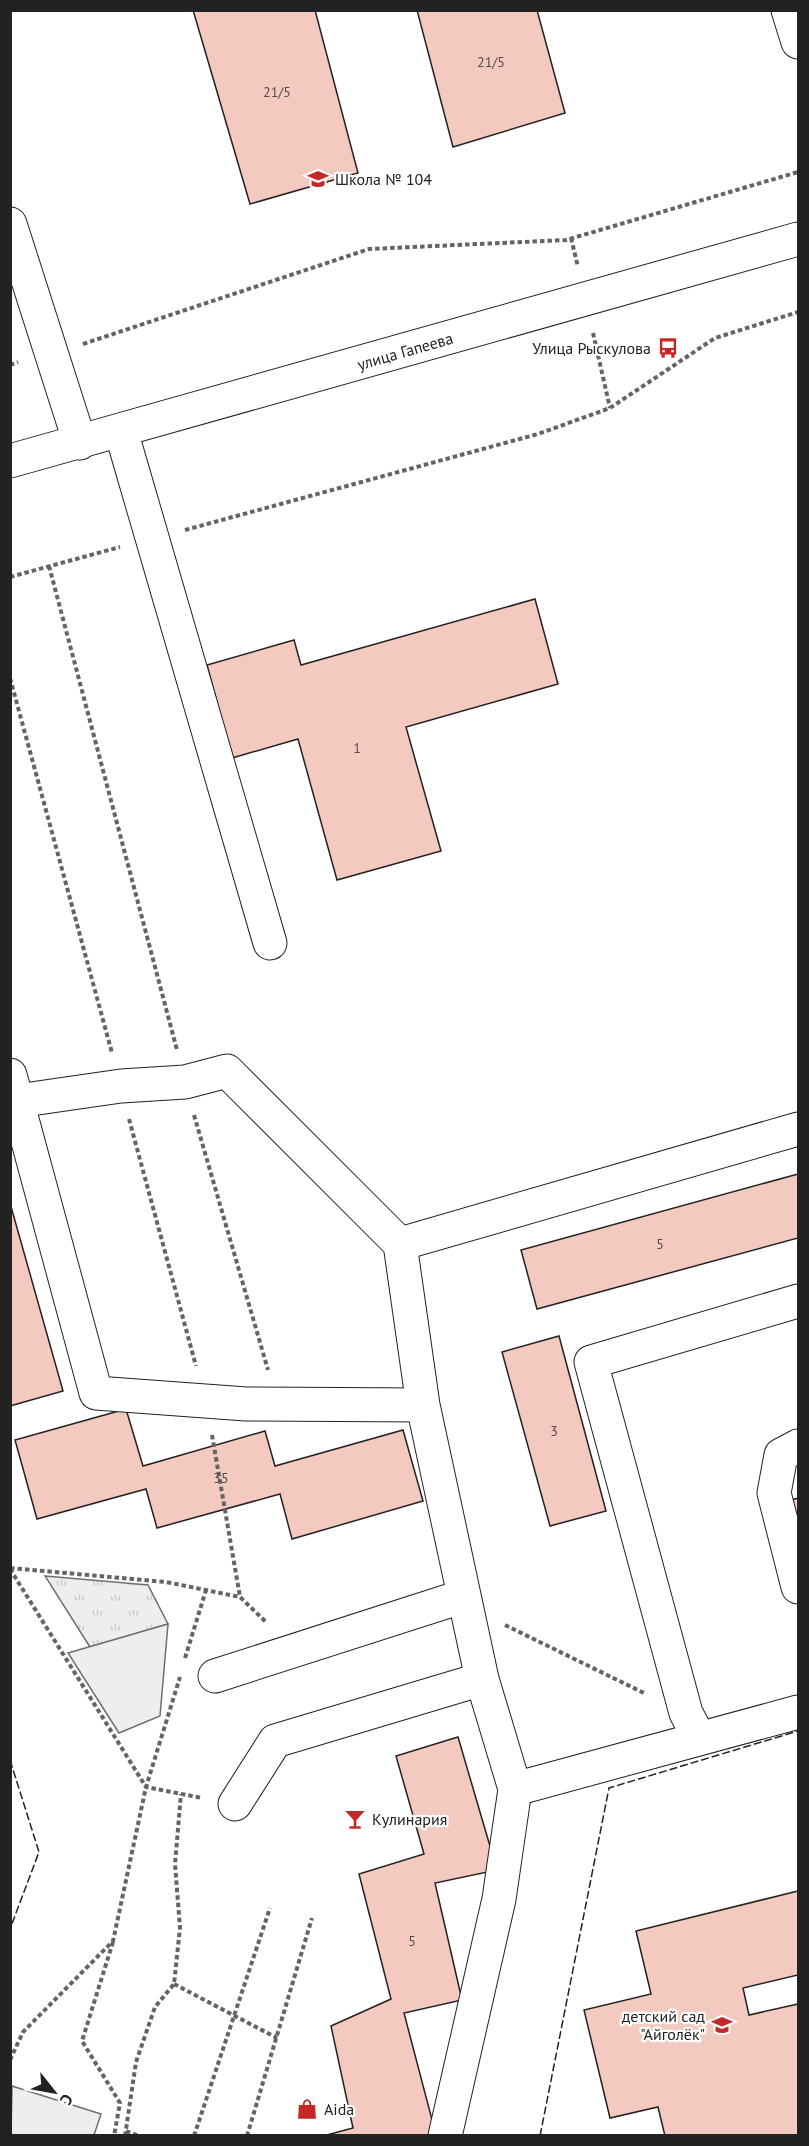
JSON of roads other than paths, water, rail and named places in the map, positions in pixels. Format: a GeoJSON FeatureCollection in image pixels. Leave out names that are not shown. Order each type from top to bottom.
{"type":"FeatureCollection","features":[{"type":"Feature","properties":{"kind":"main road"},"geometry":{"type":"LineString","coordinates":[[788,10],[798,42]]}},
{"type":"Feature","properties":{"kind":"main road"},"geometry":{"type":"LineString","coordinates":[[10,224],[80,443]]}},
{"type":"Feature","properties":{"kind":"main road","name":"улица Гапеева"},"geometry":{"type":"LineString","coordinates":[[10,461],[798,239]]}},
{"type":"Feature","properties":{"kind":"main road"},"geometry":{"type":"LineString","coordinates":[[121,431],[270,943]]}},
{"type":"Feature","properties":{"kind":"main road"},"geometry":{"type":"LineString","coordinates":[[423,1405],[278,1404],[96,1393],[14,1088],[185,1082],[227,1071],[399,1244],[423,1405],[482,1679],[515,1789],[499,1899],[446,2136]]}},
{"type":"Feature","properties":{"kind":"main road"},"geometry":{"type":"LineString","coordinates":[[399,1244],[798,1128]]}},
{"type":"Feature","properties":{"kind":"main road"},"geometry":{"type":"LineString","coordinates":[[699,1738],[686,1713],[591,1362],[798,1301]]}},
{"type":"Feature","properties":{"kind":"main road"},"geometry":{"type":"LineString","coordinates":[[798,1446],[781,1455],[774,1493],[798,1587]]}},
{"type":"Feature","properties":{"kind":"main road"},"geometry":{"type":"LineString","coordinates":[[215,1676],[464,1596]]}},
{"type":"Feature","properties":{"kind":"main road"},"geometry":{"type":"LineString","coordinates":[[235,1804],[275,1741],[482,1679]]}},
{"type":"Feature","properties":{"kind":"main road"},"geometry":{"type":"LineString","coordinates":[[515,1789],[798,1712]]}},
{"type":"Feature","properties":{"kind":"place","name":"Школа № 104"},"geometry":{"type":"Point","coordinates":[318,179]}},
{"type":"Feature","properties":{"kind":"place","name":"Улица Рыскулова"},"geometry":{"type":"Point","coordinates":[668,348]}},
{"type":"Feature","properties":{"kind":"place","name":"Кулинария"},"geometry":{"type":"Point","coordinates":[355,1819]}},
{"type":"Feature","properties":{"kind":"place","name":"детский сад \"Айголёк\""},"geometry":{"type":"Point","coordinates":[722,2025]}},
{"type":"Feature","properties":{"kind":"place","name":"Aida"},"geometry":{"type":"Point","coordinates":[307,2109]}}]}
